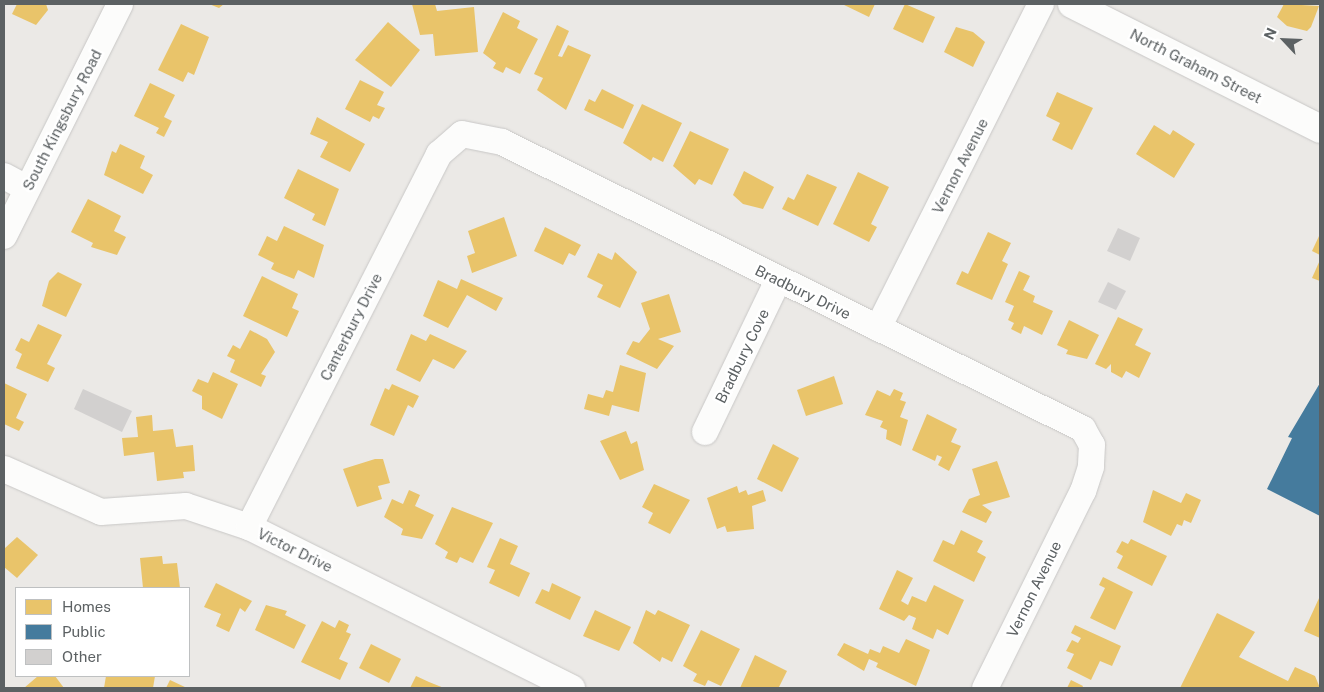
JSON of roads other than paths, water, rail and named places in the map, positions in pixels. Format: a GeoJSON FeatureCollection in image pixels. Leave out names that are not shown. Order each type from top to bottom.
{"type":"FeatureCollection","features":[{"type":"Feature","properties":{"kind":"main road","name":"North Graham Street"},"geometry":{"type":"LineString","coordinates":[[1072,4],[1320,129]]}},
{"type":"Feature","properties":{"kind":"street","name":"South Kingsbury Road"},"geometry":{"type":"LineString","coordinates":[[4,236],[120,4]]}},
{"type":"Feature","properties":{"kind":"street","name":"Vernon Avenue"},"geometry":{"type":"LineString","coordinates":[[878,328],[1041,4]]}},
{"type":"Feature","properties":{"kind":"street","name":"Bradbury Drive"},"geometry":{"type":"LineString","coordinates":[[462,134],[502,142],[1083,429],[1092,445],[1091,467],[1083,490]]}},
{"type":"Feature","properties":{"kind":"street","name":"Canterbury Drive"},"geometry":{"type":"LineString","coordinates":[[249,527],[439,154],[462,134]]}},
{"type":"Feature","properties":{"kind":"street"},"geometry":{"type":"LineString","coordinates":[[4,176],[27,188]]}},
{"type":"Feature","properties":{"kind":"street","name":"Bradbury Cove"},"geometry":{"type":"LineString","coordinates":[[705,432],[778,280]]}},
{"type":"Feature","properties":{"kind":"street","name":"Victor Drive"},"geometry":{"type":"LineString","coordinates":[[4,469],[101,512],[186,506],[249,527],[571,688]]}},
{"type":"Feature","properties":{"kind":"street","name":"Vernon Avenue"},"geometry":{"type":"LineString","coordinates":[[984,688],[1083,490]]}}]}
